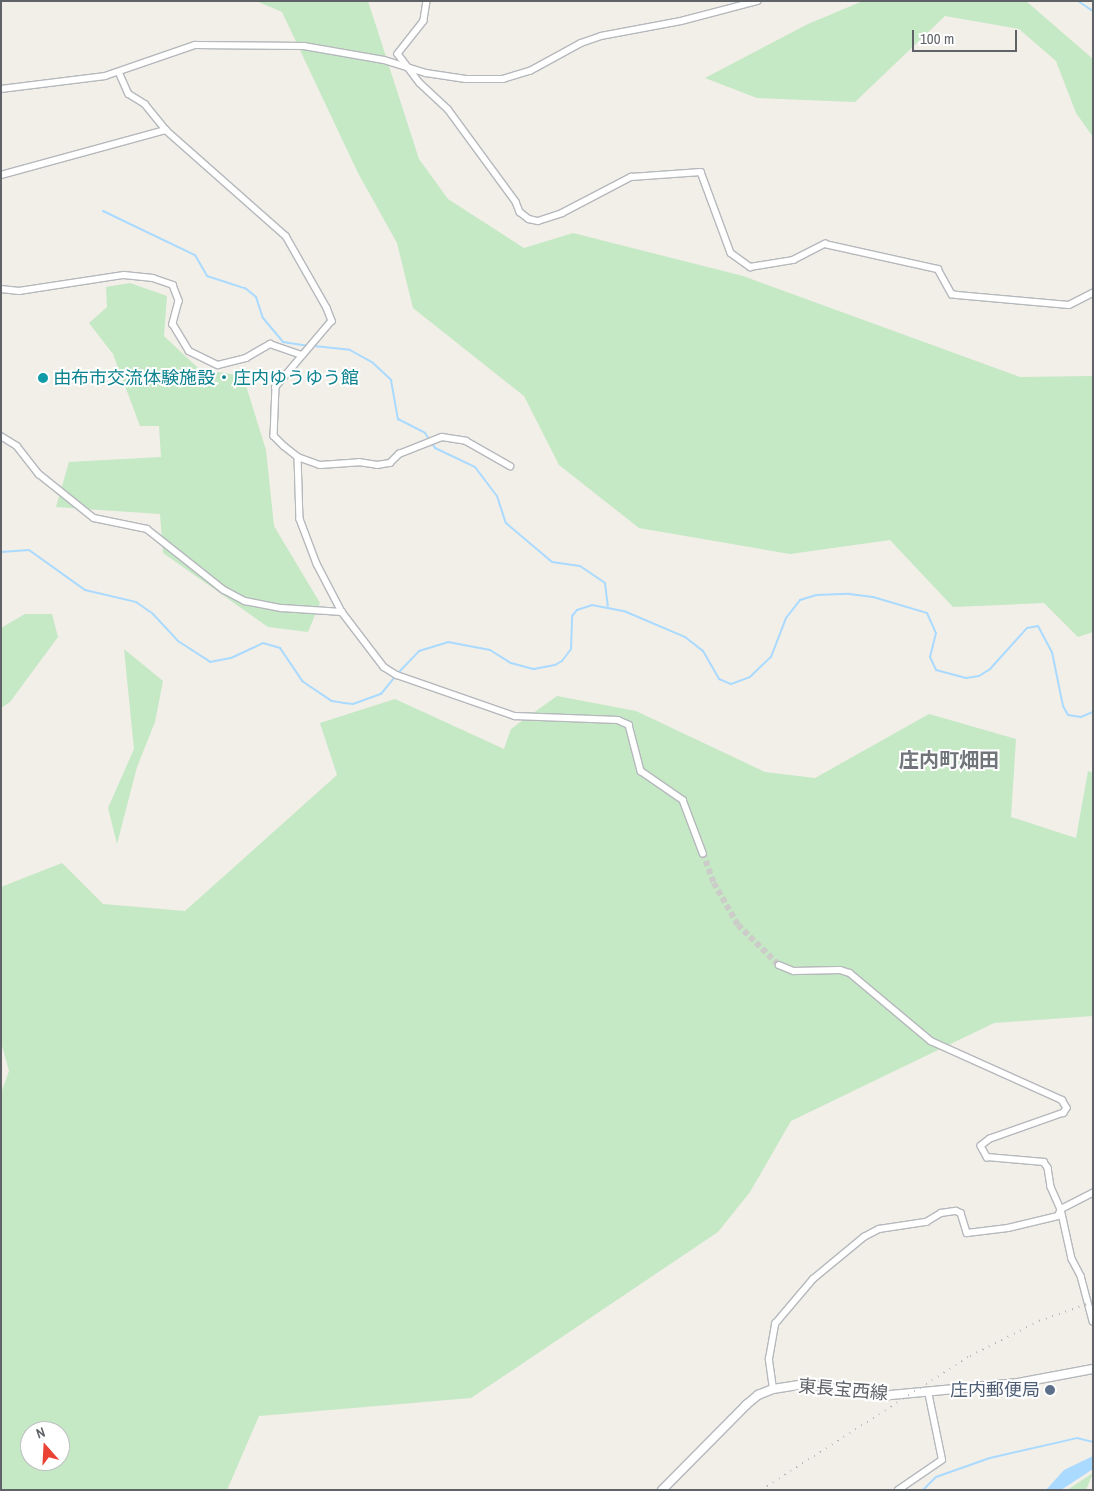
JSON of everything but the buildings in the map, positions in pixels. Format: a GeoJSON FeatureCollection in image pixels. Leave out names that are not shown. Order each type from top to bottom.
{"type":"FeatureCollection","features":[{"type":"Feature","properties":{"kind":"main road","name":"東長宝西線"},"geometry":{"type":"LineString","coordinates":[[662,1490],[746,1405],[758,1395],[773,1389],[806,1384],[870,1396],[1018,1383],[1093,1369]]}},
{"type":"Feature","properties":{"kind":"street"},"geometry":{"type":"LineString","coordinates":[[428,1],[424,21],[398,54],[405,65],[448,109],[516,202],[520,212],[529,219],[538,221],[562,213],[631,177],[701,172],[731,253],[750,267],[793,260],[825,244],[928,265],[941,272],[952,294],[957,295],[1069,305],[1093,293]]}},
{"type":"Feature","properties":{"kind":"street"},"geometry":{"type":"LineString","coordinates":[[1,89],[57,84],[119,72],[176,49],[195,45],[304,46],[405,65],[426,73],[466,79],[503,79],[530,71],[581,43],[601,36],[681,21],[757,1]]}},
{"type":"Feature","properties":{"kind":"street"},"geometry":{"type":"LineString","coordinates":[[119,72],[128,94],[145,104],[166,130],[286,236],[309,275],[332,321],[280,379],[275,397],[274,436],[298,457],[327,467],[359,462],[377,465],[390,463],[399,454],[442,437],[466,440],[510,466]]}},
{"type":"Feature","properties":{"kind":"street"},"geometry":{"type":"LineString","coordinates":[[1,175],[166,130]]}},
{"type":"Feature","properties":{"kind":"street"},"geometry":{"type":"LineString","coordinates":[[1,289],[19,291],[124,275],[153,278],[173,285],[179,301],[173,324],[189,352],[218,365],[246,358],[270,344],[302,355]]}},
{"type":"Feature","properties":{"kind":"street"},"geometry":{"type":"LineString","coordinates":[[1,436],[17,446],[40,474],[94,518],[147,529],[224,590],[245,601],[282,608],[342,612]]}},
{"type":"Feature","properties":{"kind":"street"},"geometry":{"type":"LineString","coordinates":[[298,457],[300,519],[305,535],[342,612],[384,667],[397,675],[514,716],[618,720],[629,725],[641,771],[683,800],[703,853]]}},
{"type":"Feature","properties":{"kind":"street"},"geometry":{"type":"LineString","coordinates":[[779,965],[794,971],[850,973],[931,1041],[1062,1100],[1067,1108],[1064,1114],[990,1139],[981,1146],[986,1156],[1044,1162],[1061,1209],[1072,1259],[1081,1276],[1093,1321]]}},
{"type":"Feature","properties":{"kind":"street"},"geometry":{"type":"LineString","coordinates":[[773,1389],[769,1359],[775,1324],[813,1279],[864,1237],[879,1229],[926,1222],[949,1211],[961,1212],[967,1233],[1058,1216],[1061,1209],[1093,1193]]}},
{"type":"Feature","properties":{"kind":"street"},"geometry":{"type":"LineString","coordinates":[[898,1490],[942,1460],[928,1392]]}},
{"type":"Feature","properties":{"kind":"green space"},"geometry":{"type":"Polygon","coordinates":[[[256,1],[368,1],[419,159],[448,199],[524,248],[573,233],[743,276],[1020,377],[1093,376],[1093,632],[1078,637],[1044,603],[953,607],[890,540],[790,554],[639,528],[559,465],[524,396],[413,308],[397,243],[358,173],[282,12],[256,1]]]}},
{"type":"Feature","properties":{"kind":"green space"},"geometry":{"type":"Polygon","coordinates":[[[863,1],[1026,1],[1093,59],[1093,137],[1076,113],[1056,61],[1019,29],[945,16],[855,102],[757,98],[705,78],[808,24],[863,1]]]}},
{"type":"Feature","properties":{"kind":"green space"},"geometry":{"type":"Polygon","coordinates":[[[130,283],[167,296],[164,336],[199,369],[243,376],[266,450],[274,526],[320,603],[308,632],[268,627],[163,553],[160,514],[56,507],[69,462],[161,457],[159,426],[140,426],[113,354],[89,323],[107,307],[106,287],[130,283]]]}},
{"type":"Feature","properties":{"kind":"green space"},"geometry":{"type":"Polygon","coordinates":[[[25,614],[52,614],[58,637],[10,702],[1,708],[1,628],[25,614]]]}},
{"type":"Feature","properties":{"kind":"green space"},"geometry":{"type":"Polygon","coordinates":[[[124,649],[163,681],[155,722],[137,767],[117,844],[108,808],[134,749],[124,649]]]}},
{"type":"Feature","properties":{"kind":"green space"},"geometry":{"type":"Polygon","coordinates":[[[557,696],[636,711],[765,772],[815,778],[929,714],[1016,739],[1011,817],[1076,838],[1088,771],[1093,773],[1093,1016],[994,1023],[791,1121],[750,1192],[718,1232],[471,1398],[259,1416],[227,1490],[1,1490],[1,1093],[9,1071],[1,1042],[1,887],[62,863],[103,904],[185,911],[337,775],[320,723],[395,699],[504,749],[511,729],[557,696]]]}},
{"type":"Feature","properties":{"kind":"green space"},"geometry":{"type":"Polygon","coordinates":[[[1093,1473],[1086,1490],[1067,1490],[1093,1473]]]}},
{"type":"Feature","properties":{"kind":"water"},"geometry":{"type":"Polygon","coordinates":[[[1093,1456],[1093,1469],[1061,1490],[1046,1490],[1064,1470],[1093,1456]]]}},
{"type":"Feature","properties":{"kind":"waterway"},"geometry":{"type":"LineString","coordinates":[[1078,1],[1093,11]]}},
{"type":"Feature","properties":{"kind":"waterway"},"geometry":{"type":"LineString","coordinates":[[103,211],[195,255],[207,276],[245,288],[256,297],[263,318],[283,342],[309,346]]}},
{"type":"Feature","properties":{"kind":"waterway"},"geometry":{"type":"LineString","coordinates":[[314,346],[350,350],[373,363],[391,380],[398,419],[425,433],[435,448],[475,467],[497,496],[506,523],[552,562],[580,566],[605,583],[608,606]]}},
{"type":"Feature","properties":{"kind":"waterway"},"geometry":{"type":"LineString","coordinates":[[1,552],[29,550],[85,590],[136,602],[153,614],[178,641],[210,662],[231,658],[263,643],[280,648],[302,681],[332,701],[353,704],[381,694],[395,677]]}},
{"type":"Feature","properties":{"kind":"waterway"},"geometry":{"type":"LineString","coordinates":[[398,673],[419,651],[448,642],[490,650],[511,663],[534,669],[555,665],[562,661],[571,649],[572,616],[577,610],[592,605],[624,611],[685,637],[703,651],[719,679],[731,684],[750,677],[771,657],[786,618],[800,600],[816,595],[849,594],[873,597],[927,613],[936,633],[930,657],[936,670],[966,678],[979,676],[990,669],[1027,628],[1038,626],[1052,652],[1063,706],[1068,715],[1081,717],[1093,712]]}},
{"type":"Feature","properties":{"kind":"waterway"},"geometry":{"type":"LineString","coordinates":[[923,1490],[936,1477],[990,1458],[1077,1438],[1093,1442]]}},
{"type":"Feature","properties":{"kind":"tunnel"},"geometry":{"type":"LineString","coordinates":[[703,853],[714,883],[738,925],[779,965]]}},
{"type":"Feature","properties":{"kind":"railway"},"geometry":{"type":"LineString","coordinates":[[761,1490],[970,1356],[1039,1321],[1093,1302]]}},
{"type":"Feature","properties":{"kind":"place","name":"由布市交流体験施設・庄内ゆうゆう館"},"geometry":{"type":"Point","coordinates":[43,378]}},
{"type":"Feature","properties":{"kind":"place","name":"庄内郵便局"},"geometry":{"type":"Point","coordinates":[1050,1390]}},
{"type":"Feature","properties":{"kind":"district","name":"庄内町畑田"},"geometry":{"type":"Point","coordinates":[949,759]}}]}
